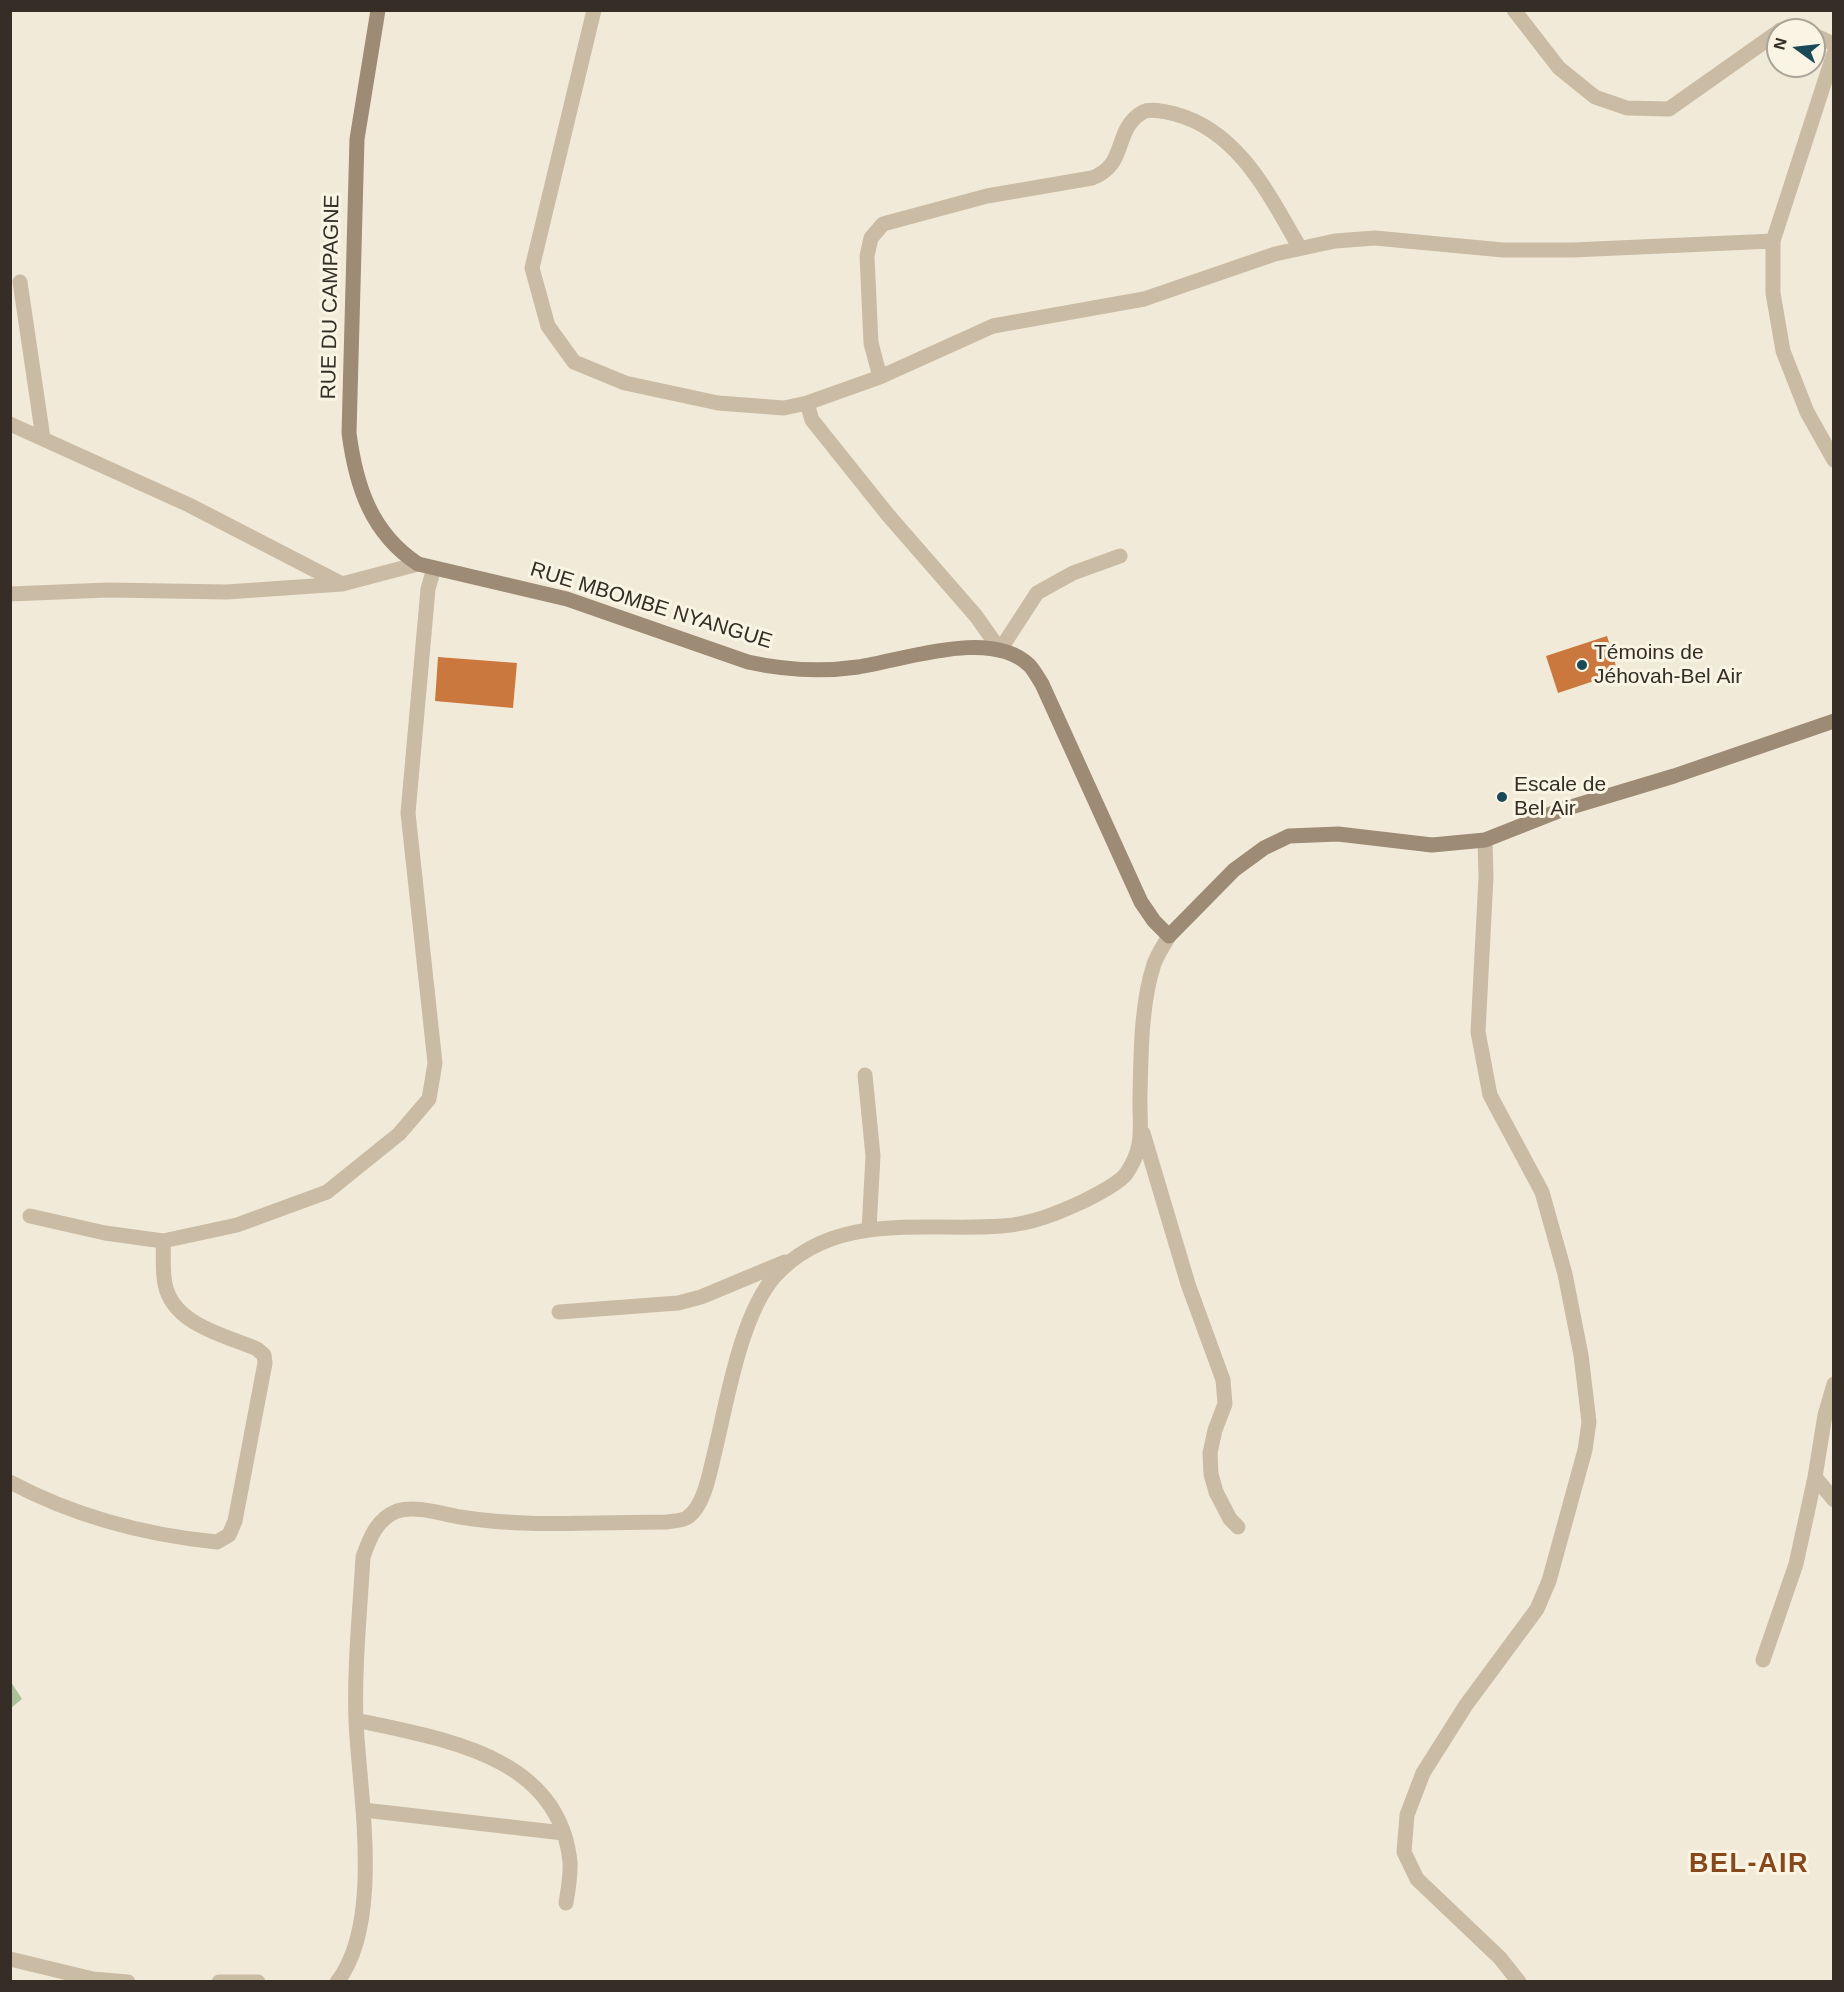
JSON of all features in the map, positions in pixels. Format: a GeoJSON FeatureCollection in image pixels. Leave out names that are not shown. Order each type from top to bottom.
{"type":"FeatureCollection","features":[{"type":"Feature","properties":{"kind":"street","name":"RUE DU CAMPAGNE"},"geometry":{"type":"LineString","coordinates":[[378,10],[357,139],[349,433],[354,472],[362,494],[377,521],[400,552],[418,564]]}},
{"type":"Feature","properties":{"kind":"street"},"geometry":{"type":"LineString","coordinates":[[594,10],[532,268],[548,326],[574,362],[625,383],[718,403],[784,408],[807,403],[880,377],[993,326],[1144,299],[1300,248],[1375,238],[1503,250],[1584,250],[1773,241]]}},
{"type":"Feature","properties":{"kind":"street"},"geometry":{"type":"LineString","coordinates":[[1515,10],[1559,68],[1595,97],[1627,108],[1670,109],[1766,40]]}},
{"type":"Feature","properties":{"kind":"street"},"geometry":{"type":"LineString","coordinates":[[1833,53],[1773,241],[1773,293],[1783,351],[1807,412],[1833,460]]}},
{"type":"Feature","properties":{"kind":"street"},"geometry":{"type":"LineString","coordinates":[[880,377],[871,343],[867,256],[871,238],[883,224],[987,196],[1092,178],[1105,173],[1114,164],[1119,144],[1133,121],[1145,111],[1164,111],[1183,116],[1206,127],[1239,154],[1265,189],[1300,248]]}},
{"type":"Feature","properties":{"kind":"street"},"geometry":{"type":"LineString","coordinates":[[20,282],[43,438]]}},
{"type":"Feature","properties":{"kind":"street"},"geometry":{"type":"LineString","coordinates":[[807,403],[812,420],[888,515],[976,616],[1000,650],[1037,593],[1073,573],[1120,556]]}},
{"type":"Feature","properties":{"kind":"street"},"geometry":{"type":"LineString","coordinates":[[10,424],[189,505],[342,584]]}},
{"type":"Feature","properties":{"kind":"street","name":"RUE MBOMBE NYANGUE"},"geometry":{"type":"LineString","coordinates":[[418,564],[567,599],[748,662],[768,666],[823,670],[858,667],[975,646],[1000,650],[1028,664],[1042,684],[1141,902],[1154,921],[1169,936]]}},
{"type":"Feature","properties":{"kind":"street"},"geometry":{"type":"LineString","coordinates":[[10,594],[108,590],[227,592],[342,584],[418,564]]}},
{"type":"Feature","properties":{"kind":"street"},"geometry":{"type":"LineString","coordinates":[[30,1216],[105,1233],[163,1241],[237,1225],[327,1192],[399,1134],[429,1098],[435,1062],[408,813],[428,589],[434,568]]}},
{"type":"Feature","properties":{"kind":"street"},"geometry":{"type":"LineString","coordinates":[[1238,1527],[1230,1519],[1216,1492],[1211,1474],[1210,1454],[1215,1430],[1225,1404],[1223,1380],[1188,1284],[1142,1132],[1140,1098],[1143,1025],[1154,964],[1169,936],[1234,870],[1264,848],[1289,836],[1338,834],[1432,845],[1485,840],[1561,810],[1833,721]]}},
{"type":"Feature","properties":{"kind":"street"},"geometry":{"type":"LineString","coordinates":[[1485,840],[1486,877],[1478,1032],[1490,1095],[1542,1192],[1568,1286],[1581,1355],[1589,1422],[1585,1449],[1549,1581],[1538,1609],[1466,1705],[1423,1773],[1407,1815],[1404,1852],[1417,1879],[1500,1958],[1519,1982]]}},
{"type":"Feature","properties":{"kind":"street"},"geometry":{"type":"LineString","coordinates":[[865,1075],[873,1156],[869,1229]]}},
{"type":"Feature","properties":{"kind":"street"},"geometry":{"type":"LineString","coordinates":[[337,1982],[352,1955],[366,1876],[364,1810],[356,1720],[363,1557],[371,1534],[386,1516],[400,1510],[412,1510],[510,1523],[666,1522],[687,1518],[699,1505],[736,1368],[755,1308],[774,1277],[795,1259],[808,1248],[831,1238],[869,1229],[911,1226],[1003,1226],[1048,1218],[1091,1197],[1125,1175],[1142,1132]]}},
{"type":"Feature","properties":{"kind":"street"},"geometry":{"type":"LineString","coordinates":[[10,1482],[45,1500],[112,1523],[217,1542],[229,1534],[235,1521],[265,1363],[264,1355],[257,1349],[201,1327],[177,1307],[165,1284],[163,1241]]}},
{"type":"Feature","properties":{"kind":"street"},"geometry":{"type":"LineString","coordinates":[[559,1312],[678,1303],[701,1297],[723,1286],[795,1259]]}},
{"type":"Feature","properties":{"kind":"street"},"geometry":{"type":"LineString","coordinates":[[1763,1660],[1796,1564],[1833,1384]]}},
{"type":"Feature","properties":{"kind":"street"},"geometry":{"type":"LineString","coordinates":[[1815,1477],[1833,1500]]}},
{"type":"Feature","properties":{"kind":"street"},"geometry":{"type":"LineString","coordinates":[[356,1720],[413,1733],[495,1758],[542,1794],[562,1825],[570,1863],[566,1903]]}},
{"type":"Feature","properties":{"kind":"street"},"geometry":{"type":"LineString","coordinates":[[364,1810],[563,1833]]}},
{"type":"Feature","properties":{"kind":"street"},"geometry":{"type":"LineString","coordinates":[[10,1959],[93,1979],[128,1982]]}},
{"type":"Feature","properties":{"kind":"street"},"geometry":{"type":"LineString","coordinates":[[205,1982],[258,1982]]}},
{"type":"Feature","properties":{"kind":"green space"},"geometry":{"type":"Polygon","coordinates":[[[11,1682],[22,1699],[10,1708],[11,1682]]]}},
{"type":"Feature","properties":{"kind":"building","name":"Témoins de Jéhovah-Bel Air"},"geometry":{"type":"Polygon","coordinates":[[[1607,636],[1618,673],[1558,693],[1546,656],[1607,636]]]}},
{"type":"Feature","properties":{"kind":"building"},"geometry":{"type":"Polygon","coordinates":[[[438,657],[517,663],[513,708],[435,701],[438,657]]]}},
{"type":"Feature","properties":{"kind":"place","name":"Témoins de Jéhovah-Bel Air"},"geometry":{"type":"Point","coordinates":[1582,665]}},
{"type":"Feature","properties":{"kind":"place","name":"Escale de Bel Air"},"geometry":{"type":"Point","coordinates":[1502,797]}},
{"type":"Feature","properties":{"kind":"district","name":"BEL-AIR"},"geometry":{"type":"Point","coordinates":[1749,1865]}}]}
